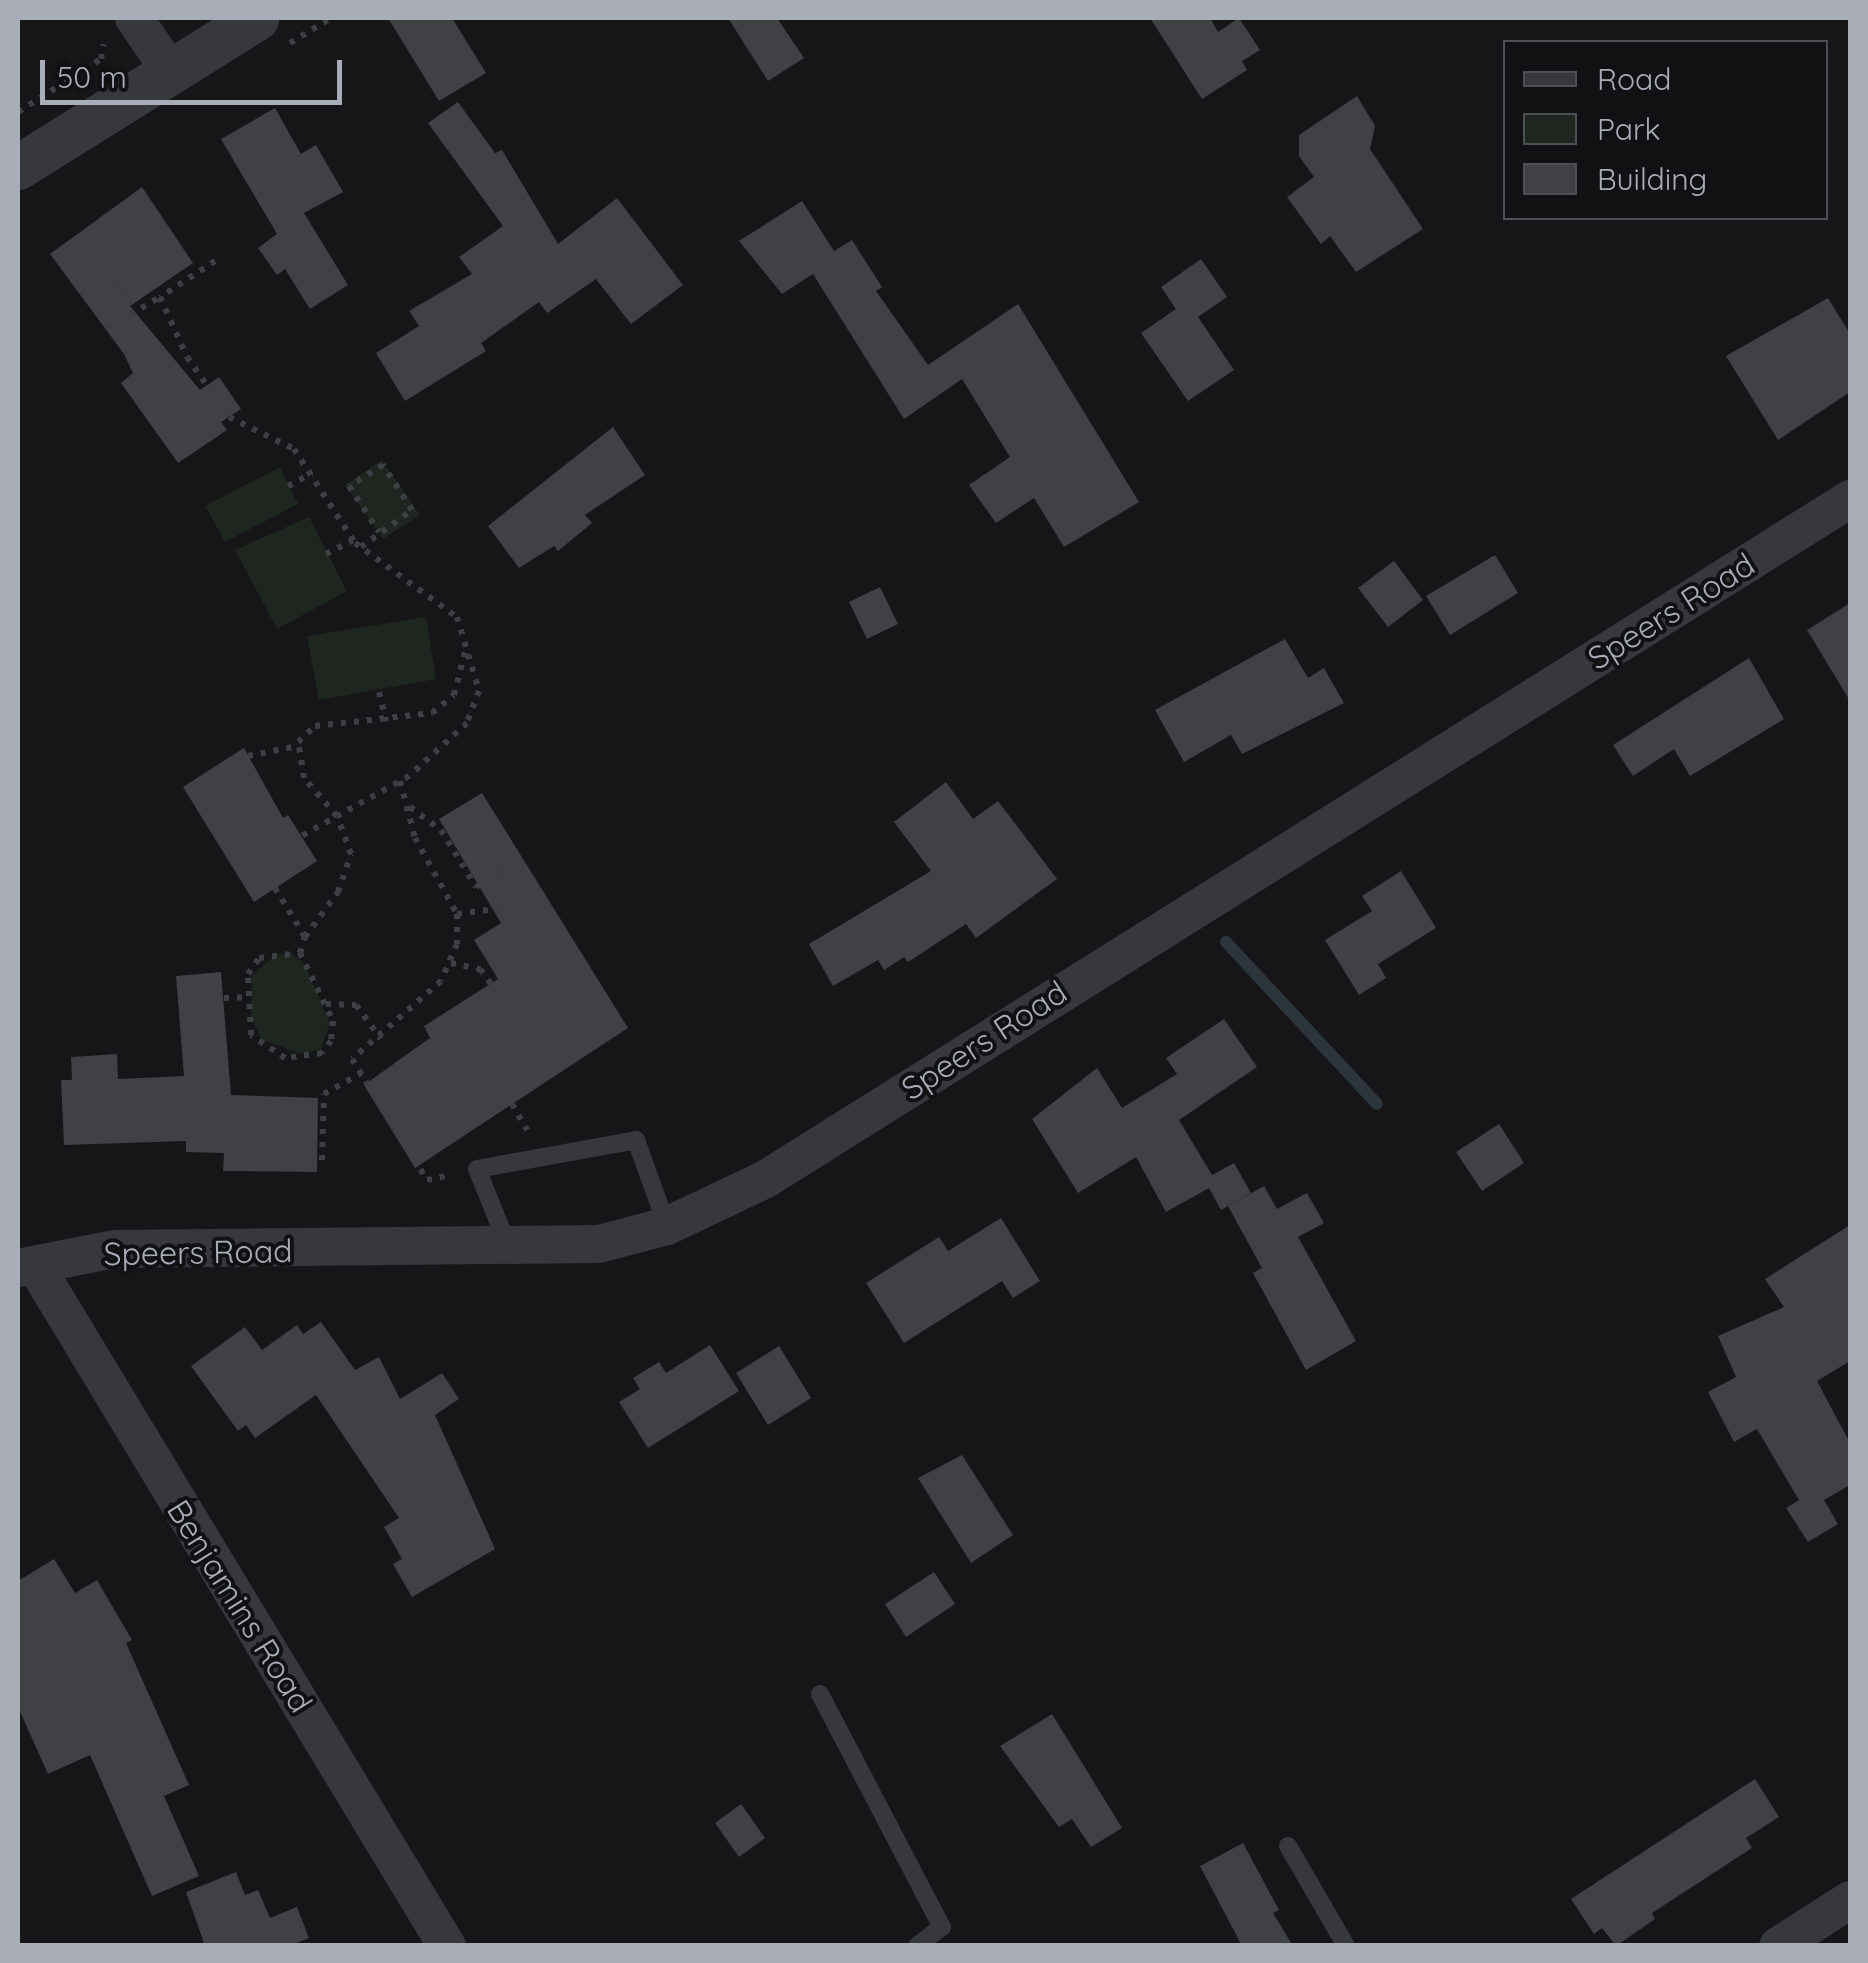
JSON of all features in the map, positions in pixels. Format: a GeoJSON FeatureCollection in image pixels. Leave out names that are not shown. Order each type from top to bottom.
{"type":"FeatureCollection","features":[{"type":"Feature","properties":{"kind":"street"},"geometry":{"type":"LineString","coordinates":[[134,18],[171,72]]}},
{"type":"Feature","properties":{"kind":"street"},"geometry":{"type":"LineString","coordinates":[[18,167],[256,18]]}},
{"type":"Feature","properties":{"kind":"street","name":"Speers Road"},"geometry":{"type":"LineString","coordinates":[[26,1267],[116,1249],[599,1244],[668,1226],[766,1178],[1850,498]]}},
{"type":"Feature","properties":{"kind":"street","name":"Benjamins Road"},"geometry":{"type":"LineString","coordinates":[[26,1267],[447,1946]]}},
{"type":"Feature","properties":{"kind":"street"},"geometry":{"type":"LineString","coordinates":[[1778,1946],[1850,1900]]}},
{"type":"Feature","properties":{"kind":"lane"},"geometry":{"type":"LineString","coordinates":[[509,1247],[478,1170],[636,1140],[668,1226]]}},
{"type":"Feature","properties":{"kind":"lane"},"geometry":{"type":"LineString","coordinates":[[820,1694],[942,1926],[916,1946]]}},
{"type":"Feature","properties":{"kind":"lane"},"geometry":{"type":"LineString","coordinates":[[1288,1846],[1346,1946]]}},
{"type":"Feature","properties":{"kind":"path"},"geometry":{"type":"LineString","coordinates":[[18,112],[101,58],[104,45]]}},
{"type":"Feature","properties":{"kind":"path"},"geometry":{"type":"LineString","coordinates":[[108,328],[214,261]]}},
{"type":"Feature","properties":{"kind":"path"},"geometry":{"type":"LineString","coordinates":[[116,278],[135,312]]}},
{"type":"Feature","properties":{"kind":"path"},"geometry":{"type":"LineString","coordinates":[[160,296],[187,358],[229,417],[294,449],[353,540],[457,617],[480,691],[467,722],[400,780],[302,836]]}},
{"type":"Feature","properties":{"kind":"path"},"geometry":{"type":"LineString","coordinates":[[361,547],[412,510],[382,465],[349,486],[379,532]]}},
{"type":"Feature","properties":{"kind":"path"},"geometry":{"type":"LineString","coordinates":[[288,486],[312,474]]}},
{"type":"Feature","properties":{"kind":"path"},"geometry":{"type":"LineString","coordinates":[[326,554],[353,540]]}},
{"type":"Feature","properties":{"kind":"path"},"geometry":{"type":"LineString","coordinates":[[248,756],[298,746],[314,726],[432,713],[454,694],[466,642]]}},
{"type":"Feature","properties":{"kind":"path"},"geometry":{"type":"LineString","coordinates":[[379,692],[386,721]]}},
{"type":"Feature","properties":{"kind":"path"},"geometry":{"type":"LineString","coordinates":[[298,746],[304,778],[337,816],[351,854],[349,870],[305,937],[300,953],[333,1022],[322,1054],[285,1058],[251,1035],[246,997],[248,974],[260,958],[300,953]]}},
{"type":"Feature","properties":{"kind":"path"},"geometry":{"type":"LineString","coordinates":[[400,780],[414,838],[456,914],[451,963],[381,1039],[352,1059],[426,1180],[478,1170]]}},
{"type":"Feature","properties":{"kind":"path"},"geometry":{"type":"LineString","coordinates":[[409,806],[441,830],[476,887],[505,868]]}},
{"type":"Feature","properties":{"kind":"path"},"geometry":{"type":"LineString","coordinates":[[276,888],[305,937]]}},
{"type":"Feature","properties":{"kind":"path"},"geometry":{"type":"LineString","coordinates":[[456,914],[504,908],[511,915]]}},
{"type":"Feature","properties":{"kind":"path"},"geometry":{"type":"LineString","coordinates":[[451,963],[480,969],[501,998]]}},
{"type":"Feature","properties":{"kind":"path"},"geometry":{"type":"LineString","coordinates":[[224,998],[246,997]]}},
{"type":"Feature","properties":{"kind":"path"},"geometry":{"type":"LineString","coordinates":[[326,1004],[356,1006],[381,1039]]}},
{"type":"Feature","properties":{"kind":"path"},"geometry":{"type":"LineString","coordinates":[[322,1160],[324,1094],[360,1073]]}},
{"type":"Feature","properties":{"kind":"green space"},"geometry":{"type":"Polygon","coordinates":[[[382,460],[420,515],[383,539],[345,485],[382,460]]]}},
{"type":"Feature","properties":{"kind":"green space"},"geometry":{"type":"Polygon","coordinates":[[[280,467],[298,504],[225,542],[205,506],[280,467]]]}},
{"type":"Feature","properties":{"kind":"green space"},"geometry":{"type":"Polygon","coordinates":[[[309,517],[347,591],[277,629],[235,550],[309,517]]]}},
{"type":"Feature","properties":{"kind":"green space"},"geometry":{"type":"Polygon","coordinates":[[[426,617],[436,679],[319,700],[307,636],[426,617]]]}},
{"type":"Feature","properties":{"kind":"green space"},"geometry":{"type":"Polygon","coordinates":[[[291,953],[304,963],[330,1023],[321,1049],[301,1054],[261,1039],[251,1017],[252,976],[275,955],[291,953]]]}},
{"type":"Feature","properties":{"kind":"building"},"geometry":{"type":"Polygon","coordinates":[[[388,18],[452,18],[486,73],[439,101],[388,18]]]}},
{"type":"Feature","properties":{"kind":"building"},"geometry":{"type":"Polygon","coordinates":[[[728,18],[777,18],[804,58],[768,81],[728,18]]]}},
{"type":"Feature","properties":{"kind":"building"},"geometry":{"type":"Polygon","coordinates":[[[1150,18],[1210,18],[1218,32],[1239,18],[1260,50],[1242,61],[1247,70],[1202,99],[1150,18]]]}},
{"type":"Feature","properties":{"kind":"building"},"geometry":{"type":"Polygon","coordinates":[[[1357,96],[1375,126],[1370,149],[1423,229],[1356,272],[1330,236],[1321,244],[1287,197],[1314,177],[1299,156],[1299,135],[1357,96]]]}},
{"type":"Feature","properties":{"kind":"building"},"geometry":{"type":"Polygon","coordinates":[[[458,102],[495,153],[502,150],[558,244],[617,198],[683,285],[631,324],[596,279],[547,313],[539,302],[481,343],[486,351],[405,401],[376,353],[419,326],[409,311],[472,274],[459,257],[503,226],[428,123],[458,102]]]}},
{"type":"Feature","properties":{"kind":"building"},"geometry":{"type":"Polygon","coordinates":[[[275,108],[301,154],[316,145],[343,192],[304,213],[348,285],[310,309],[285,269],[277,275],[258,248],[277,234],[221,139],[275,108]]]}},
{"type":"Feature","properties":{"kind":"building"},"geometry":{"type":"Polygon","coordinates":[[[142,187],[193,263],[130,306],[200,390],[219,377],[241,409],[221,422],[227,430],[178,463],[121,383],[133,373],[124,354],[50,254],[142,187]]]}},
{"type":"Feature","properties":{"kind":"building"},"geometry":{"type":"Polygon","coordinates":[[[802,201],[834,251],[852,240],[882,287],[876,291],[928,365],[1018,304],[1139,502],[1064,547],[1034,498],[996,523],[969,485],[1010,457],[962,379],[904,419],[813,274],[782,294],[739,241],[802,201]]]}},
{"type":"Feature","properties":{"kind":"building"},"geometry":{"type":"Polygon","coordinates":[[[1201,259],[1227,297],[1198,317],[1234,370],[1188,401],[1141,333],[1176,309],[1161,287],[1201,259]]]}},
{"type":"Feature","properties":{"kind":"building"},"geometry":{"type":"Polygon","coordinates":[[[1828,298],[1850,334],[1850,392],[1778,440],[1726,356],[1828,298]]]}},
{"type":"Feature","properties":{"kind":"building"},"geometry":{"type":"Polygon","coordinates":[[[613,427],[645,475],[585,515],[592,523],[558,551],[554,546],[519,568],[488,526],[613,427]]]}},
{"type":"Feature","properties":{"kind":"building"},"geometry":{"type":"Polygon","coordinates":[[[1495,555],[1518,593],[1450,635],[1426,596],[1495,555]]]}},
{"type":"Feature","properties":{"kind":"building"},"geometry":{"type":"Polygon","coordinates":[[[1394,561],[1423,600],[1388,627],[1358,588],[1394,561]]]}},
{"type":"Feature","properties":{"kind":"building"},"geometry":{"type":"Polygon","coordinates":[[[880,587],[898,624],[867,639],[849,602],[880,587]]]}},
{"type":"Feature","properties":{"kind":"building"},"geometry":{"type":"Polygon","coordinates":[[[1850,603],[1850,701],[1807,630],[1850,603]]]}},
{"type":"Feature","properties":{"kind":"building"},"geometry":{"type":"Polygon","coordinates":[[[1285,639],[1308,678],[1324,668],[1344,703],[1242,754],[1231,735],[1184,762],[1155,710],[1285,639]]]}},
{"type":"Feature","properties":{"kind":"building"},"geometry":{"type":"Polygon","coordinates":[[[1749,658],[1784,719],[1690,776],[1674,749],[1633,776],[1613,745],[1749,658]]]}},
{"type":"Feature","properties":{"kind":"building"},"geometry":{"type":"Polygon","coordinates":[[[244,748],[283,818],[288,815],[317,861],[254,902],[183,787],[244,748]]]}},
{"type":"Feature","properties":{"kind":"building"},"geometry":{"type":"Polygon","coordinates":[[[946,782],[973,819],[998,801],[1057,879],[976,938],[966,924],[908,962],[904,957],[884,970],[878,960],[833,986],[809,944],[931,871],[894,822],[946,782]]]}},
{"type":"Feature","properties":{"kind":"building"},"geometry":{"type":"Polygon","coordinates":[[[482,793],[628,1028],[415,1168],[364,1085],[430,1038],[424,1026],[498,979],[474,940],[501,923],[439,819],[482,793]]]}},
{"type":"Feature","properties":{"kind":"building"},"geometry":{"type":"Polygon","coordinates":[[[1401,871],[1436,928],[1378,964],[1386,978],[1359,995],[1325,940],[1372,911],[1362,896],[1401,871]]]}},
{"type":"Feature","properties":{"kind":"building"},"geometry":{"type":"Polygon","coordinates":[[[221,972],[231,1095],[318,1098],[317,1172],[223,1171],[224,1153],[186,1152],[186,1141],[64,1145],[61,1080],[72,1080],[71,1057],[117,1054],[118,1079],[184,1076],[176,976],[221,972]]]}},
{"type":"Feature","properties":{"kind":"building"},"geometry":{"type":"Polygon","coordinates":[[[1224,1019],[1257,1067],[1179,1120],[1212,1175],[1234,1163],[1251,1193],[1221,1210],[1209,1188],[1166,1212],[1136,1157],[1078,1193],[1032,1119],[1097,1068],[1122,1108],[1177,1074],[1166,1058],[1224,1019]]]}},
{"type":"Feature","properties":{"kind":"building"},"geometry":{"type":"Polygon","coordinates":[[[1499,1124],[1524,1163],[1482,1191],[1456,1152],[1499,1124]]]}},
{"type":"Feature","properties":{"kind":"building"},"geometry":{"type":"Polygon","coordinates":[[[1264,1186],[1277,1209],[1307,1193],[1324,1223],[1298,1237],[1356,1341],[1306,1370],[1253,1273],[1262,1268],[1228,1206],[1264,1186]]]}},
{"type":"Feature","properties":{"kind":"building"},"geometry":{"type":"Polygon","coordinates":[[[1001,1218],[1040,1281],[1013,1298],[1002,1281],[904,1343],[866,1283],[939,1237],[948,1251],[1001,1218]]]}},
{"type":"Feature","properties":{"kind":"building"},"geometry":{"type":"Polygon","coordinates":[[[1850,1225],[1850,1361],[1817,1381],[1850,1443],[1850,1485],[1824,1500],[1838,1524],[1808,1542],[1786,1508],[1799,1500],[1757,1429],[1734,1442],[1708,1392],[1736,1377],[1718,1336],[1784,1307],[1765,1279],[1850,1225]]]}},
{"type":"Feature","properties":{"kind":"building"},"geometry":{"type":"Polygon","coordinates":[[[321,1322],[355,1370],[379,1357],[400,1399],[442,1373],[459,1399],[435,1415],[495,1549],[412,1597],[393,1564],[402,1559],[384,1527],[399,1518],[316,1395],[255,1438],[246,1425],[238,1431],[191,1366],[245,1327],[262,1350],[297,1325],[303,1334],[321,1322]]]}},
{"type":"Feature","properties":{"kind":"building"},"geometry":{"type":"Polygon","coordinates":[[[710,1345],[739,1391],[648,1448],[619,1402],[640,1389],[633,1378],[659,1362],[666,1373],[710,1345]]]}},
{"type":"Feature","properties":{"kind":"building"},"geometry":{"type":"Polygon","coordinates":[[[779,1346],[811,1398],[768,1425],[736,1373],[779,1346]]]}},
{"type":"Feature","properties":{"kind":"building"},"geometry":{"type":"Polygon","coordinates":[[[962,1455],[1013,1535],[971,1563],[918,1478],[962,1455]]]}},
{"type":"Feature","properties":{"kind":"building"},"geometry":{"type":"Polygon","coordinates":[[[54,1559],[75,1593],[97,1580],[132,1640],[126,1643],[189,1785],[164,1796],[199,1876],[152,1896],[90,1755],[48,1774],[18,1707],[18,1581],[54,1559]]]}},
{"type":"Feature","properties":{"kind":"building"},"geometry":{"type":"Polygon","coordinates":[[[934,1572],[955,1604],[906,1637],[885,1604],[934,1572]]]}},
{"type":"Feature","properties":{"kind":"building"},"geometry":{"type":"Polygon","coordinates":[[[1052,1714],[1122,1828],[1091,1847],[1072,1819],[1059,1827],[1000,1746],[1052,1714]]]}},
{"type":"Feature","properties":{"kind":"building"},"geometry":{"type":"Polygon","coordinates":[[[1755,1779],[1779,1817],[1746,1838],[1752,1848],[1652,1913],[1655,1919],[1616,1946],[1602,1928],[1594,1934],[1571,1899],[1755,1779]]]}},
{"type":"Feature","properties":{"kind":"building"},"geometry":{"type":"Polygon","coordinates":[[[741,1804],[765,1838],[739,1857],[715,1823],[741,1804]]]}},
{"type":"Feature","properties":{"kind":"building"},"geometry":{"type":"Polygon","coordinates":[[[1243,1843],[1279,1910],[1273,1913],[1293,1946],[1242,1946],[1200,1866],[1243,1843]]]}},
{"type":"Feature","properties":{"kind":"building"},"geometry":{"type":"Polygon","coordinates":[[[236,1872],[245,1895],[258,1890],[270,1918],[297,1907],[309,1938],[288,1946],[205,1946],[186,1892],[236,1872]]]}},
{"type":"Feature","properties":{"kind":"waterway"},"geometry":{"type":"LineString","coordinates":[[1226,942],[1377,1104]]}}]}
